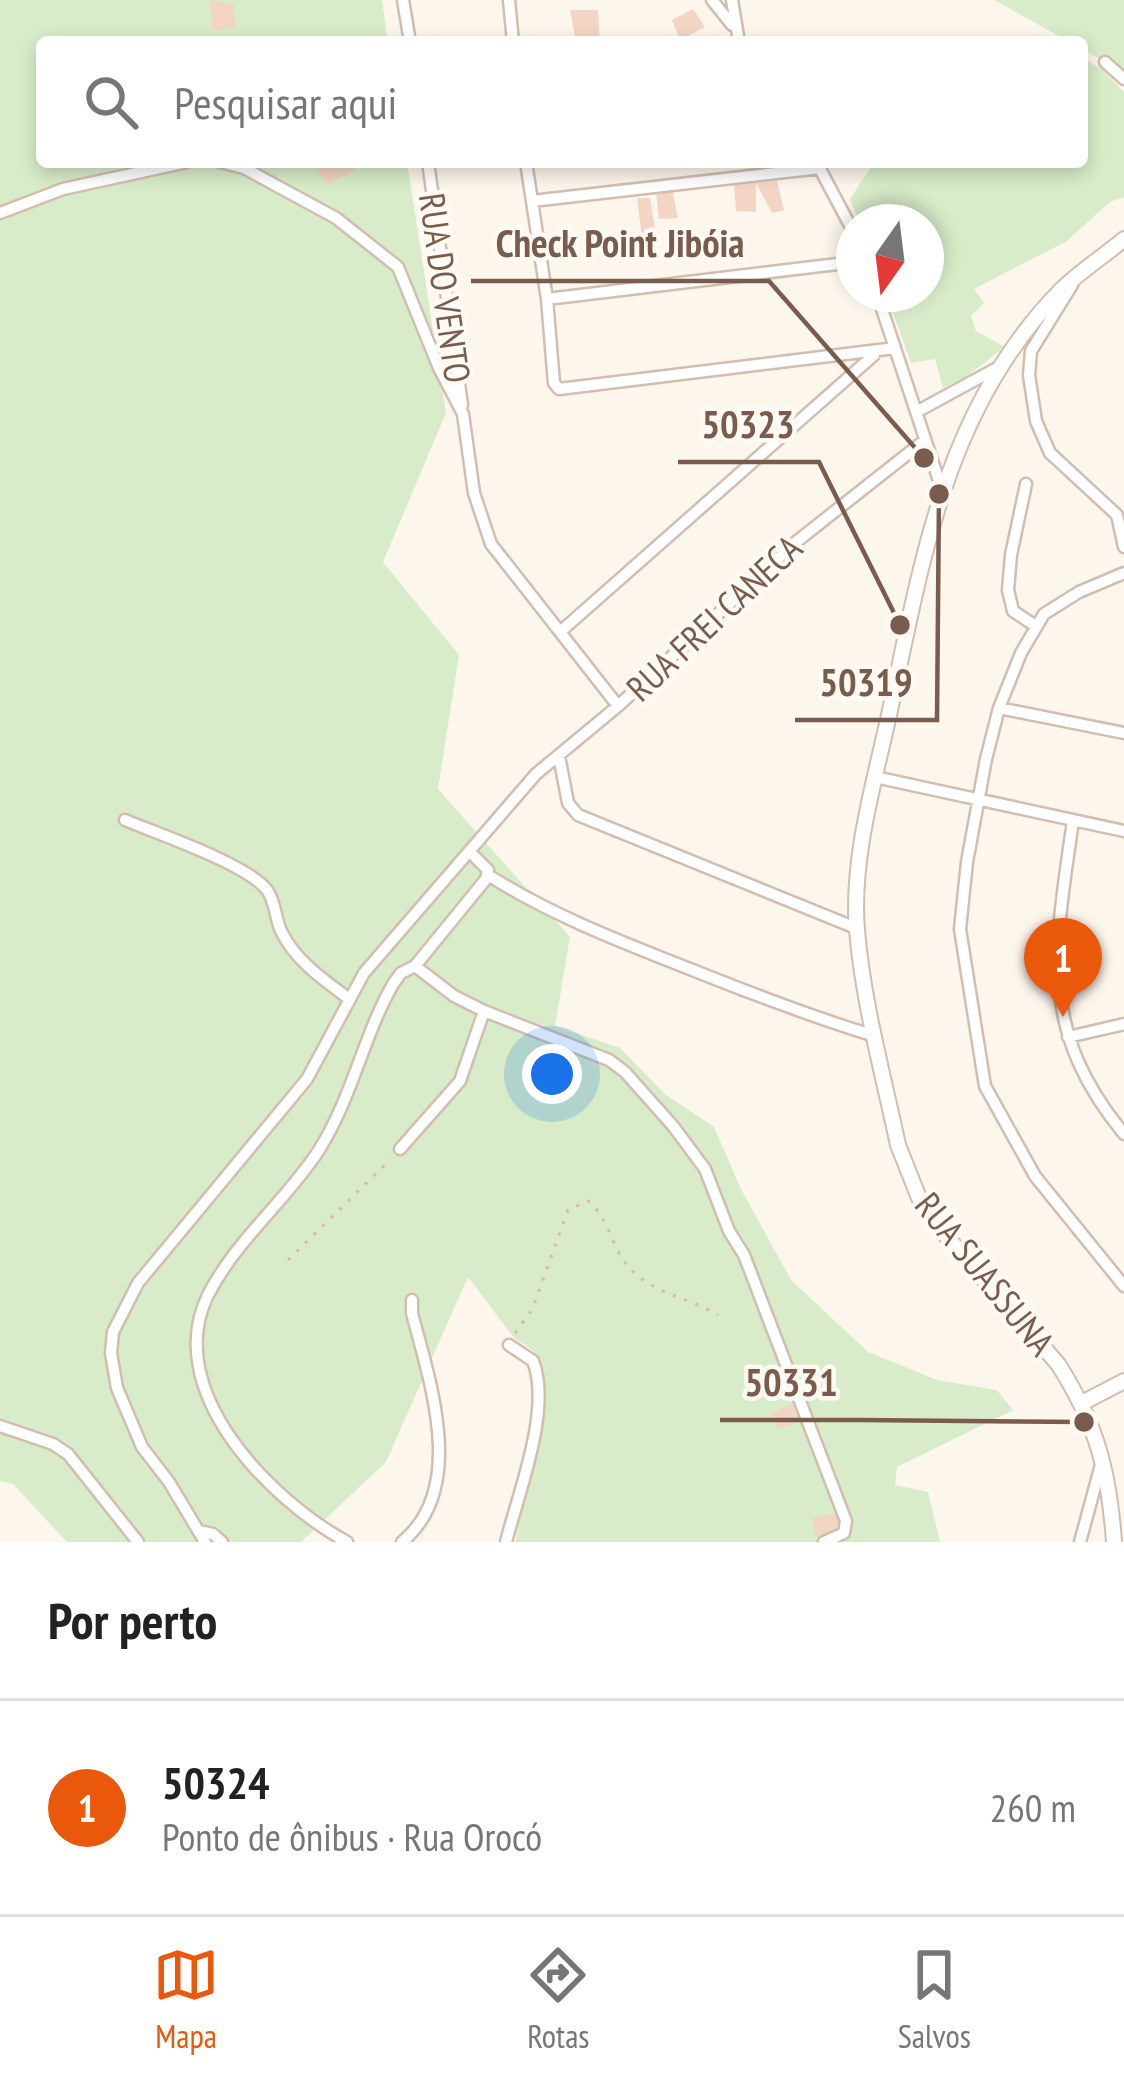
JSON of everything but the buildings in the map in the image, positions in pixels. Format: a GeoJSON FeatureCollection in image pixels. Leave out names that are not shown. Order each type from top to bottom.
{"type":"FeatureCollection","features":[{"type":"Feature","properties":{"kind":"street"},"geometry":{"type":"LineString","coordinates":[[403,0],[409,36]]}},
{"type":"Feature","properties":{"kind":"street"},"geometry":{"type":"LineString","coordinates":[[508,0],[512,36]]}},
{"type":"Feature","properties":{"kind":"street"},"geometry":{"type":"LineString","coordinates":[[712,0],[734,27]]}},
{"type":"Feature","properties":{"kind":"street"},"geometry":{"type":"LineString","coordinates":[[732,0],[737,36]]}},
{"type":"Feature","properties":{"kind":"street"},"geometry":{"type":"LineString","coordinates":[[1105,62],[1124,80]]}},
{"type":"Feature","properties":{"kind":"street"},"geometry":{"type":"LineString","coordinates":[[0,213],[63,189],[159,168]]}},
{"type":"Feature","properties":{"kind":"street"},"geometry":{"type":"LineString","coordinates":[[244,168],[336,218],[398,267],[463,414]]}},
{"type":"Feature","properties":{"kind":"street","name":"RUA DO VENTO"},"geometry":{"type":"LineString","coordinates":[[429,168],[481,523],[491,544],[618,706]]}},
{"type":"Feature","properties":{"kind":"street"},"geometry":{"type":"LineString","coordinates":[[527,168],[554,383],[559,389],[895,348]]}},
{"type":"Feature","properties":{"kind":"street"},"geometry":{"type":"LineString","coordinates":[[532,202],[795,168]]}},
{"type":"Feature","properties":{"kind":"street"},"geometry":{"type":"LineString","coordinates":[[820,168],[839,204]]}},
{"type":"Feature","properties":{"kind":"street","name":"RUA SUASSUNA"},"geometry":{"type":"LineString","coordinates":[[1114,1542],[1103,1458],[1082,1403],[1058,1364],[921,1203],[898,1145],[856,928],[859,871],[875,777],[941,487],[1003,365],[1058,292],[1124,239]]}},
{"type":"Feature","properties":{"kind":"street"},"geometry":{"type":"LineString","coordinates":[[547,299],[836,264]]}},
{"type":"Feature","properties":{"kind":"street"},"geometry":{"type":"LineString","coordinates":[[1081,272],[1034,344],[1031,389],[1042,439],[1057,460],[1117,515],[1124,547]]}},
{"type":"Feature","properties":{"kind":"street"},"geometry":{"type":"LineString","coordinates":[[883,312],[941,487]]}},
{"type":"Feature","properties":{"kind":"street"},"geometry":{"type":"LineString","coordinates":[[560,632],[877,353]]}},
{"type":"Feature","properties":{"kind":"street"},"geometry":{"type":"LineString","coordinates":[[918,411],[1003,365]]}},
{"type":"Feature","properties":{"kind":"street","name":"RUA FREI CANECA"},"geometry":{"type":"LineString","coordinates":[[202,1536],[142,1448],[115,1378],[112,1342],[138,1283],[307,1079],[364,973],[536,774],[618,706],[796,542],[924,441]]}},
{"type":"Feature","properties":{"kind":"street"},"geometry":{"type":"LineString","coordinates":[[1026,484],[1008,590],[1013,611],[1034,625]]}},
{"type":"Feature","properties":{"kind":"street"},"geometry":{"type":"LineString","coordinates":[[1124,572],[1059,603],[1034,625],[999,708],[967,862],[960,929],[979,1066],[1003,1122],[1035,1176],[1124,1286]]}},
{"type":"Feature","properties":{"kind":"street"},"geometry":{"type":"LineString","coordinates":[[999,708],[1124,733]]}},
{"type":"Feature","properties":{"kind":"street"},"geometry":{"type":"LineString","coordinates":[[559,756],[568,803],[578,815],[856,928]]}},
{"type":"Feature","properties":{"kind":"street"},"geometry":{"type":"LineString","coordinates":[[875,777],[1124,831]]}},
{"type":"Feature","properties":{"kind":"street"},"geometry":{"type":"LineString","coordinates":[[125,820],[251,876],[269,892],[280,931],[310,969],[348,998]]}},
{"type":"Feature","properties":{"kind":"street"},"geometry":{"type":"LineString","coordinates":[[1073,821],[1056,944],[1059,997],[1082,1075],[1124,1134]]}},
{"type":"Feature","properties":{"kind":"street"},"geometry":{"type":"LineString","coordinates":[[471,853],[488,874],[531,902],[792,1011],[875,1036]]}},
{"type":"Feature","properties":{"kind":"street"},"geometry":{"type":"LineString","coordinates":[[347,1542],[275,1487],[230,1438],[199,1373],[198,1323],[220,1273],[321,1146],[353,1082],[387,993],[488,874]]}},
{"type":"Feature","properties":{"kind":"street"},"geometry":{"type":"LineString","coordinates":[[415,965],[454,996],[484,1011],[609,1060],[640,1088],[705,1168],[729,1231],[759,1289],[846,1521],[844,1533],[824,1542]]}},
{"type":"Feature","properties":{"kind":"street"},"geometry":{"type":"LineString","coordinates":[[400,1149],[460,1082],[484,1011]]}},
{"type":"Feature","properties":{"kind":"street"},"geometry":{"type":"LineString","coordinates":[[1069,1037],[1124,1024]]}},
{"type":"Feature","properties":{"kind":"street"},"geometry":{"type":"LineString","coordinates":[[402,1542],[422,1519],[438,1460],[437,1408],[412,1300]]}},
{"type":"Feature","properties":{"kind":"street"},"geometry":{"type":"LineString","coordinates":[[506,1542],[528,1462],[537,1400],[533,1361],[509,1346]]}},
{"type":"Feature","properties":{"kind":"street"},"geometry":{"type":"LineString","coordinates":[[1082,1403],[1124,1381]]}},
{"type":"Feature","properties":{"kind":"street"},"geometry":{"type":"LineString","coordinates":[[0,1426],[68,1454],[138,1542]]}},
{"type":"Feature","properties":{"kind":"street"},"geometry":{"type":"LineString","coordinates":[[1080,1542],[1103,1458]]}},
{"type":"Feature","properties":{"kind":"street"},"geometry":{"type":"LineString","coordinates":[[202,1536],[214,1534],[222,1542]]}},
{"type":"Feature","properties":{"kind":"path"},"geometry":{"type":"LineString","coordinates":[[288,1260],[400,1149]]}},
{"type":"Feature","properties":{"kind":"path"},"geometry":{"type":"LineString","coordinates":[[509,1346],[532,1310],[568,1210],[588,1201],[599,1212],[628,1268],[670,1297],[718,1315]]}},
{"type":"Feature","properties":{"kind":"green space"},"geometry":{"type":"Polygon","coordinates":[[[0,0],[382,0],[387,36],[36,36],[36,168],[408,168],[446,413],[383,562],[459,655],[438,789],[570,937],[555,1026],[620,1048],[666,1095],[714,1127],[741,1189],[791,1280],[868,1352],[937,1380],[997,1390],[1013,1410],[897,1467],[895,1485],[928,1492],[940,1542],[515,1542],[545,1399],[534,1351],[514,1338],[468,1277],[386,1462],[301,1542],[67,1542],[13,1484],[0,1481],[0,0]]]}},
{"type":"Feature","properties":{"kind":"green space"},"geometry":{"type":"Polygon","coordinates":[[[994,0],[1124,0],[1124,72],[1088,52],[1088,36],[1059,36],[994,0]]]}},
{"type":"Feature","properties":{"kind":"green space"},"geometry":{"type":"Polygon","coordinates":[[[1088,61],[1124,92],[1124,197],[1110,202],[1067,241],[974,289],[984,303],[971,316],[976,331],[1005,347],[943,388],[935,359],[911,363],[893,312],[944,312],[944,204],[852,204],[850,199],[870,168],[1088,168],[1088,61]]]}},
{"type":"Feature","properties":{"kind":"place","name":"Check Point Jibóia"},"geometry":{"type":"Point","coordinates":[924,458]}},
{"type":"Feature","properties":{"kind":"place","name":"50319"},"geometry":{"type":"Point","coordinates":[939,494]}},
{"type":"Feature","properties":{"kind":"place","name":"50323"},"geometry":{"type":"Point","coordinates":[900,625]}},
{"type":"Feature","properties":{"kind":"place","name":"50324"},"geometry":{"type":"Point","coordinates":[1063,1017]}},
{"type":"Feature","properties":{"kind":"place","name":"50331"},"geometry":{"type":"Point","coordinates":[1084,1422]}}]}
